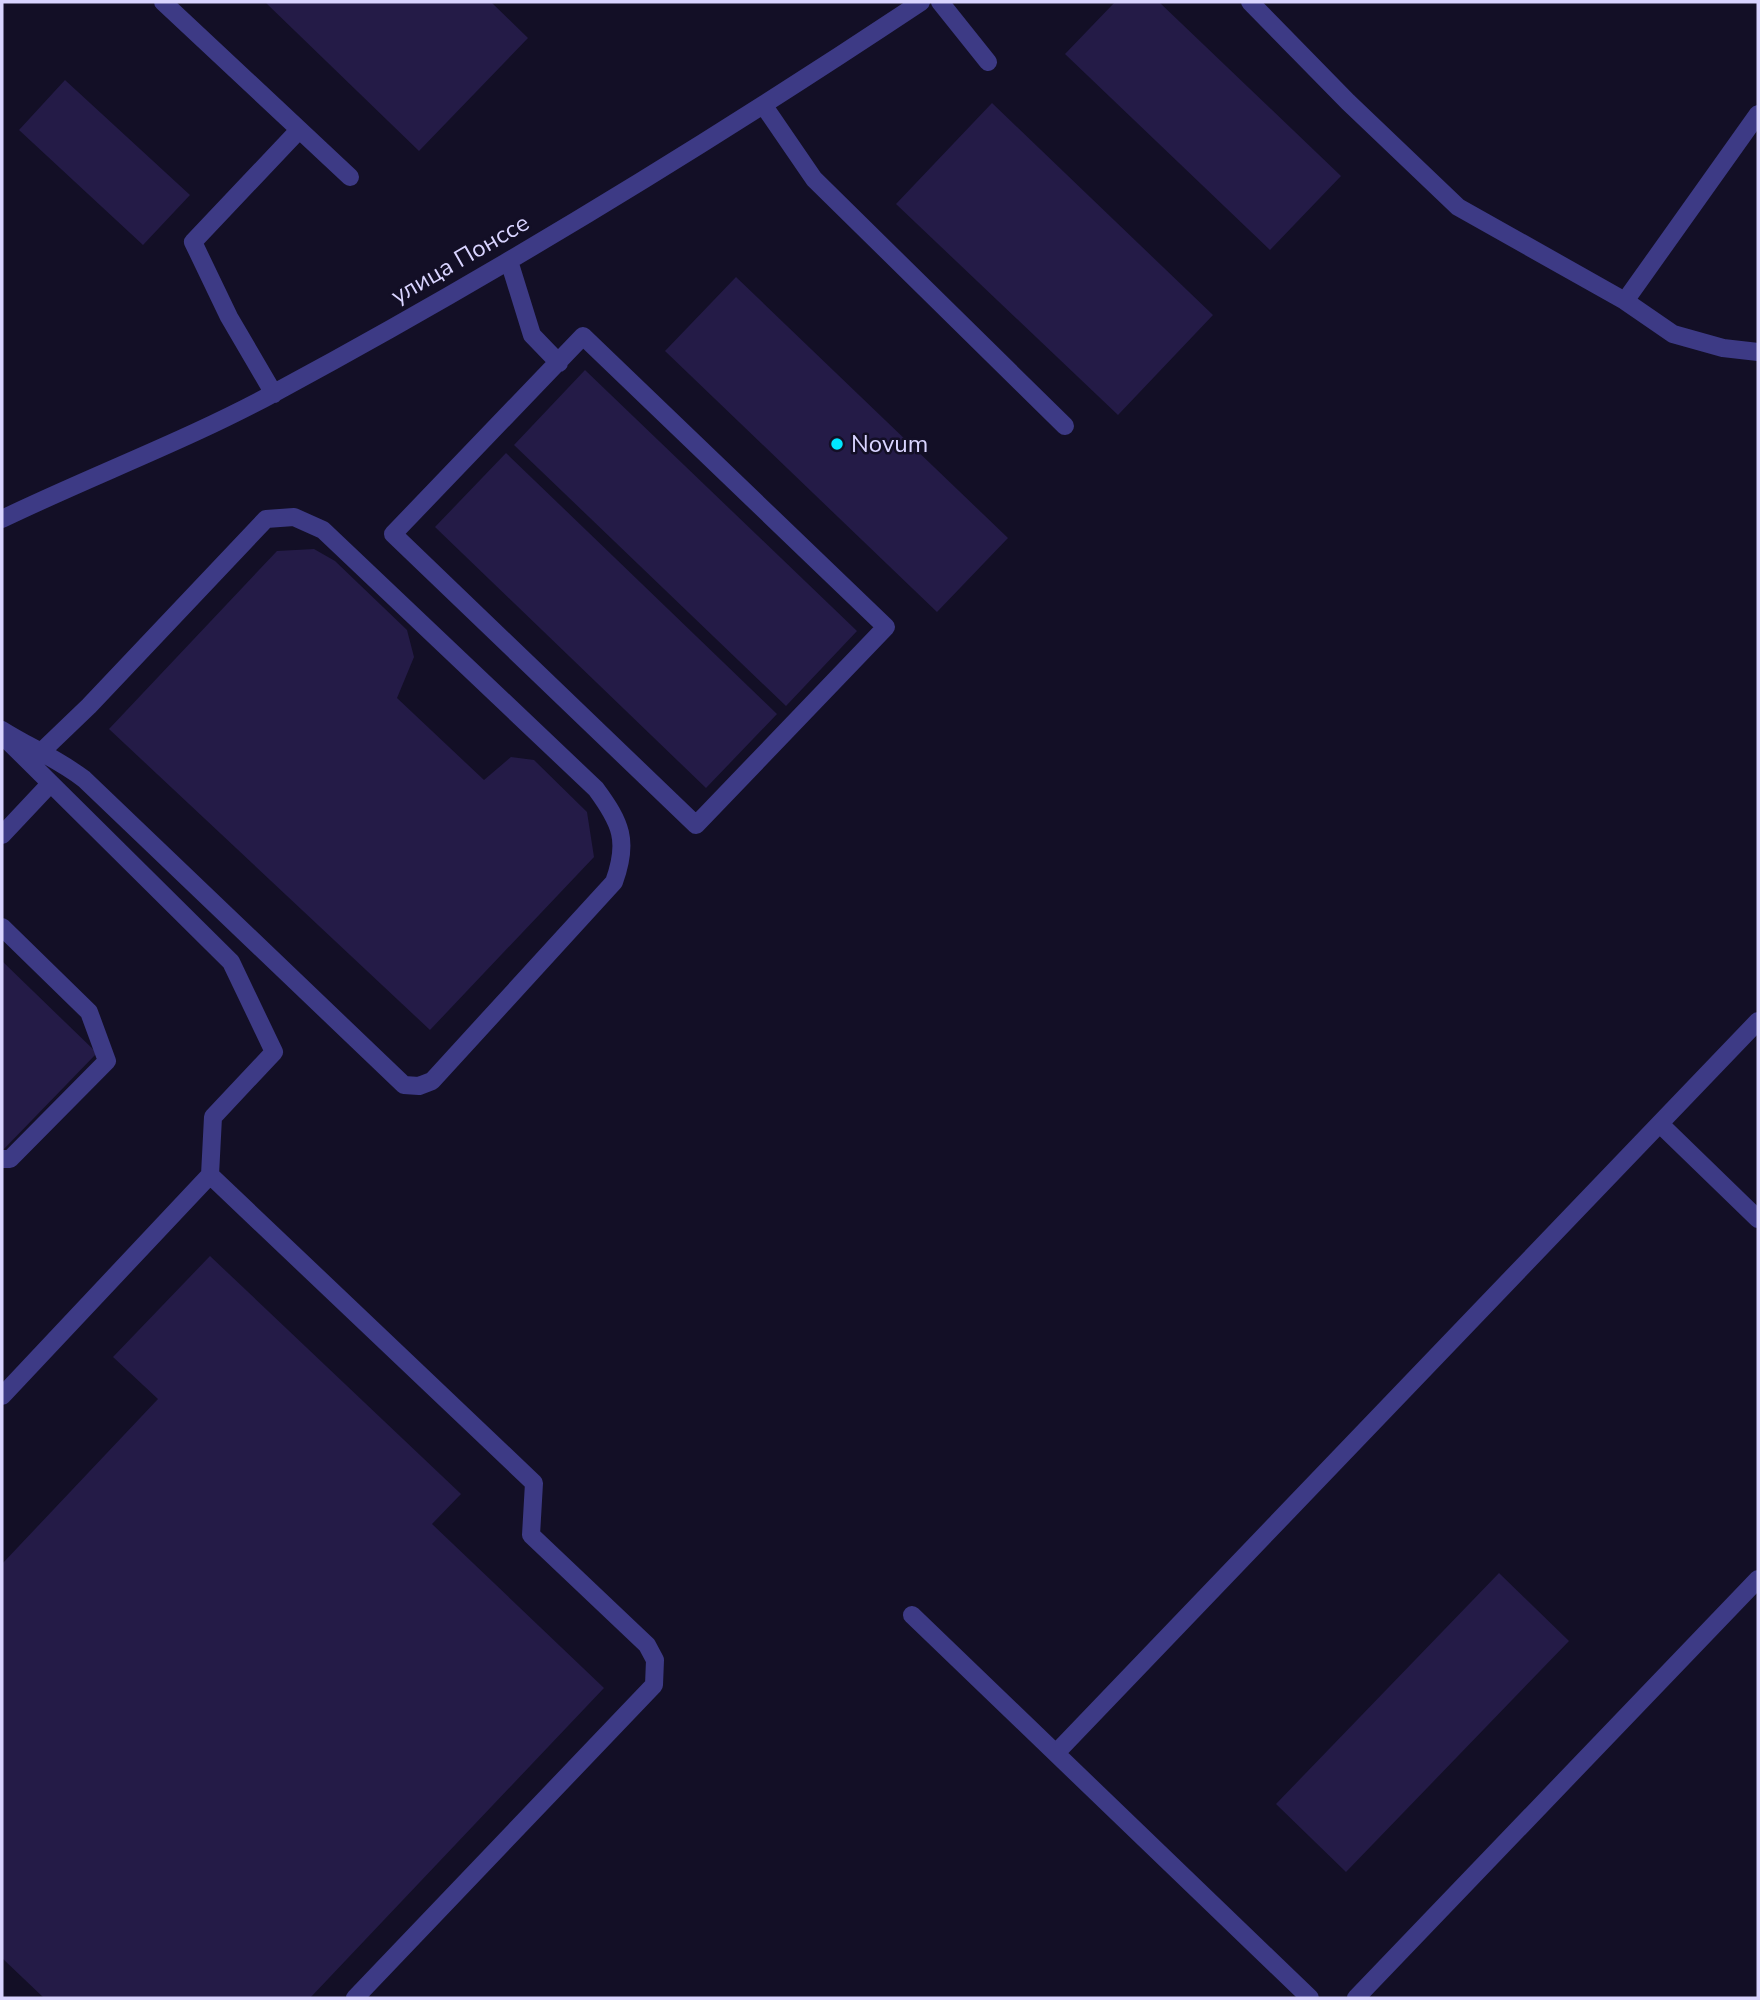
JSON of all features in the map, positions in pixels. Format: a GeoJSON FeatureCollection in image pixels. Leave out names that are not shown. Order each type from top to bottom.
{"type":"FeatureCollection","features":[{"type":"Feature","properties":{"kind":"street"},"geometry":{"type":"LineString","coordinates":[[163,2],[350,177]]}},
{"type":"Feature","properties":{"kind":"street","name":"улица Понссе"},"geometry":{"type":"LineString","coordinates":[[2,519],[274,394],[509,261],[764,106],[921,2]]}},
{"type":"Feature","properties":{"kind":"street"},"geometry":{"type":"LineString","coordinates":[[940,2],[988,62]]}},
{"type":"Feature","properties":{"kind":"street"},"geometry":{"type":"LineString","coordinates":[[1250,2],[1348,102],[1458,207],[1625,301],[1673,334],[1723,348],[1758,352]]}},
{"type":"Feature","properties":{"kind":"street"},"geometry":{"type":"LineString","coordinates":[[764,106],[814,179],[1065,426]]}},
{"type":"Feature","properties":{"kind":"street"},"geometry":{"type":"LineString","coordinates":[[1625,301],[1758,114]]}},
{"type":"Feature","properties":{"kind":"street"},"geometry":{"type":"LineString","coordinates":[[274,394],[229,317],[193,242],[299,130]]}},
{"type":"Feature","properties":{"kind":"street"},"geometry":{"type":"LineString","coordinates":[[509,261],[532,335],[559,363]]}},
{"type":"Feature","properties":{"kind":"street"},"geometry":{"type":"LineString","coordinates":[[583,336],[886,627],[695,825],[393,534],[559,363],[583,336]]}},
{"type":"Feature","properties":{"kind":"street"},"geometry":{"type":"LineString","coordinates":[[2,733],[40,753],[61,761],[84,779],[404,1085],[419,1086],[432,1081],[614,883],[623,859],[622,837],[616,816],[596,789],[323,530],[294,517],[266,519],[89,706],[40,753]]}},
{"type":"Feature","properties":{"kind":"street"},"geometry":{"type":"LineString","coordinates":[[2,733],[50,784],[232,962],[274,1052],[213,1117],[210,1175],[2,1396]]}},
{"type":"Feature","properties":{"kind":"street"},"geometry":{"type":"LineString","coordinates":[[2,835],[50,784]]}},
{"type":"Feature","properties":{"kind":"street"},"geometry":{"type":"LineString","coordinates":[[2,927],[89,1012],[107,1061],[10,1159],[2,1159]]}},
{"type":"Feature","properties":{"kind":"street"},"geometry":{"type":"LineString","coordinates":[[1056,1754],[1758,1021]]}},
{"type":"Feature","properties":{"kind":"street"},"geometry":{"type":"LineString","coordinates":[[1660,1124],[1758,1219]]}},
{"type":"Feature","properties":{"kind":"street"},"geometry":{"type":"LineString","coordinates":[[210,1175],[534,1483],[531,1535],[647,1645],[655,1660],[654,1685],[355,1998]]}},
{"type":"Feature","properties":{"kind":"street"},"geometry":{"type":"LineString","coordinates":[[1356,1998],[1758,1579]]}},
{"type":"Feature","properties":{"kind":"street"},"geometry":{"type":"LineString","coordinates":[[912,1615],[1310,1998]]}},
{"type":"Feature","properties":{"kind":"building"},"geometry":{"type":"Polygon","coordinates":[[[265,2],[491,2],[528,38],[419,151],[265,2]]]}},
{"type":"Feature","properties":{"kind":"building"},"geometry":{"type":"Polygon","coordinates":[[[1115,2],[1159,2],[1341,176],[1270,250],[1065,54],[1115,2]]]}},
{"type":"Feature","properties":{"kind":"building"},"geometry":{"type":"Polygon","coordinates":[[[65,80],[190,195],[143,245],[19,130],[65,80]]]}},
{"type":"Feature","properties":{"kind":"building"},"geometry":{"type":"Polygon","coordinates":[[[992,103],[1213,315],[1118,415],[896,204],[992,103]]]}},
{"type":"Feature","properties":{"kind":"building","name":"Novum"},"geometry":{"type":"Polygon","coordinates":[[[736,277],[1008,538],[937,612],[665,351],[736,277]]]}},
{"type":"Feature","properties":{"kind":"building"},"geometry":{"type":"Polygon","coordinates":[[[585,370],[857,631],[786,706],[514,445],[585,370]]]}},
{"type":"Feature","properties":{"kind":"building"},"geometry":{"type":"Polygon","coordinates":[[[506,453],[777,714],[706,788],[435,527],[506,453]]]}},
{"type":"Feature","properties":{"kind":"building"},"geometry":{"type":"Polygon","coordinates":[[[314,549],[335,561],[407,630],[414,657],[397,698],[484,780],[511,757],[534,760],[587,812],[594,857],[430,1030],[109,729],[277,551],[314,549]]]}},
{"type":"Feature","properties":{"kind":"building"},"geometry":{"type":"Polygon","coordinates":[[[2,961],[97,1053],[2,1151],[2,961]]]}},
{"type":"Feature","properties":{"kind":"building"},"geometry":{"type":"Polygon","coordinates":[[[210,1256],[461,1494],[432,1524],[604,1688],[310,1998],[44,1998],[2,1958],[2,1564],[158,1399],[113,1357],[210,1256]]]}},
{"type":"Feature","properties":{"kind":"building"},"geometry":{"type":"Polygon","coordinates":[[[1499,1573],[1569,1641],[1346,1872],[1276,1804],[1499,1573]]]}},
{"type":"Feature","properties":{"kind":"place","name":"Novum"},"geometry":{"type":"Point","coordinates":[837,444]}}]}
